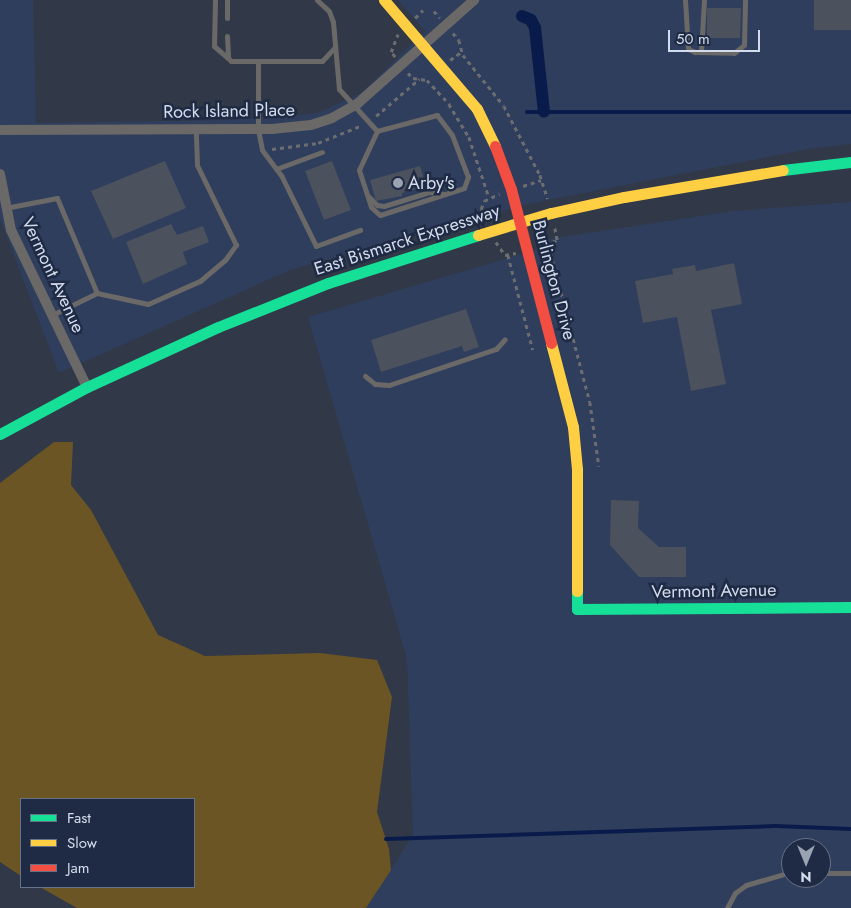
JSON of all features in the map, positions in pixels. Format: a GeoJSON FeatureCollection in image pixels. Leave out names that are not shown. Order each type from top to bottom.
{"type":"FeatureCollection","features":[{"type":"Feature","properties":{"kind":"street","name":"Burlington Drive"},"geometry":{"type":"LineString","coordinates":[[384,0],[425,45],[484,119],[521,222],[568,404],[575,441],[577,609]]}},
{"type":"Feature","properties":{"kind":"street","name":"Rock Island Place"},"geometry":{"type":"LineString","coordinates":[[0,130],[258,130],[311,125],[332,118],[357,104],[474,0]]}},
{"type":"Feature","properties":{"kind":"street","name":"East Bismarck Expressway"},"geometry":{"type":"LineString","coordinates":[[0,434],[87,387],[194,337],[292,296],[401,258],[521,222],[698,183],[851,162]]}},
{"type":"Feature","properties":{"kind":"street","name":"Vermont Avenue"},"geometry":{"type":"LineString","coordinates":[[0,174],[5,208],[16,242],[87,387]]}},
{"type":"Feature","properties":{"kind":"street","name":"Vermont Avenue"},"geometry":{"type":"LineString","coordinates":[[577,609],[851,607]]}},
{"type":"Feature","properties":{"kind":"lane"},"geometry":{"type":"LineString","coordinates":[[215,0],[214,46],[228,58],[246,62],[322,61],[335,46]]}},
{"type":"Feature","properties":{"kind":"lane"},"geometry":{"type":"LineString","coordinates":[[227,0],[227,18]]}},
{"type":"Feature","properties":{"kind":"lane"},"geometry":{"type":"LineString","coordinates":[[317,0],[329,11],[333,22],[339,88],[357,104],[377,131]]}},
{"type":"Feature","properties":{"kind":"lane"},"geometry":{"type":"LineString","coordinates":[[686,0],[686,45],[691,51],[734,53],[742,49],[745,40],[746,0]]}},
{"type":"Feature","properties":{"kind":"lane"},"geometry":{"type":"LineString","coordinates":[[701,52],[704,0]]}},
{"type":"Feature","properties":{"kind":"lane"},"geometry":{"type":"LineString","coordinates":[[227,36],[228,58]]}},
{"type":"Feature","properties":{"kind":"lane"},"geometry":{"type":"LineString","coordinates":[[258,62],[258,130],[262,150],[276,169],[316,246],[360,230]]}},
{"type":"Feature","properties":{"kind":"lane"},"geometry":{"type":"LineString","coordinates":[[437,115],[452,135],[468,177],[464,188],[380,215],[371,207],[359,170],[377,131],[437,115]]}},
{"type":"Feature","properties":{"kind":"lane"},"geometry":{"type":"LineString","coordinates":[[51,315],[97,294],[148,304],[200,282],[225,260],[236,245],[198,165],[196,130]]}},
{"type":"Feature","properties":{"kind":"lane"},"geometry":{"type":"LineString","coordinates":[[276,169],[322,152]]}},
{"type":"Feature","properties":{"kind":"lane"},"geometry":{"type":"LineString","coordinates":[[368,196],[377,204],[384,206],[429,192],[446,194]]}},
{"type":"Feature","properties":{"kind":"lane"},"geometry":{"type":"LineString","coordinates":[[5,208],[57,198],[97,294]]}},
{"type":"Feature","properties":{"kind":"lane"},"geometry":{"type":"LineString","coordinates":[[365,376],[375,384],[389,385],[496,350],[505,339]]}},
{"type":"Feature","properties":{"kind":"lane"},"geometry":{"type":"LineString","coordinates":[[831,872],[851,873]]}},
{"type":"Feature","properties":{"kind":"lane"},"geometry":{"type":"LineString","coordinates":[[727,908],[735,893],[746,885],[781,875]]}},
{"type":"Feature","properties":{"kind":"path"},"geometry":{"type":"LineString","coordinates":[[423,10],[394,38],[391,52],[413,78],[432,84],[449,104],[469,136],[489,197]]}},
{"type":"Feature","properties":{"kind":"path"},"geometry":{"type":"LineString","coordinates":[[434,11],[459,40],[463,55],[504,106],[541,180]]}},
{"type":"Feature","properties":{"kind":"path"},"geometry":{"type":"LineString","coordinates":[[548,246],[590,402],[599,466]]}},
{"type":"Feature","properties":{"kind":"path"},"geometry":{"type":"LineString","coordinates":[[508,255],[533,350]]}},
{"type":"Feature","properties":{"kind":"shaded area"},"geometry":{"type":"Polygon","coordinates":[[[0,0],[33,0],[36,123],[227,120],[318,113],[361,93],[425,31],[398,0],[851,0],[851,144],[808,149],[528,204],[290,270],[59,373],[0,219],[0,0]]]}},
{"type":"Feature","properties":{"kind":"shaded area"},"geometry":{"type":"Polygon","coordinates":[[[851,202],[851,908],[366,908],[413,835],[407,659],[308,317],[552,245],[542,240],[733,211],[851,202]]]}},
{"type":"Feature","properties":{"kind":"shaded area"},"geometry":{"type":"Polygon","coordinates":[[[54,442],[73,442],[71,485],[91,510],[158,635],[205,656],[320,653],[377,660],[392,697],[377,812],[389,849],[391,870],[366,908],[77,908],[42,888],[195,888],[195,798],[20,798],[20,875],[0,862],[0,483],[54,442]]]}},
{"type":"Feature","properties":{"kind":"building"},"geometry":{"type":"Polygon","coordinates":[[[814,0],[851,0],[851,30],[814,30],[814,0]]]}},
{"type":"Feature","properties":{"kind":"building"},"geometry":{"type":"Polygon","coordinates":[[[707,8],[741,8],[740,38],[707,38],[707,8]]]}},
{"type":"Feature","properties":{"kind":"building"},"geometry":{"type":"Polygon","coordinates":[[[165,161],[186,208],[113,239],[91,191],[165,161]]]}},
{"type":"Feature","properties":{"kind":"building"},"geometry":{"type":"Polygon","coordinates":[[[332,161],[351,210],[324,220],[305,171],[332,161]]]}},
{"type":"Feature","properties":{"kind":"building","name":"Arby's"},"geometry":{"type":"Polygon","coordinates":[[[420,166],[426,186],[402,193],[402,196],[376,201],[370,180],[420,166]]]}},
{"type":"Feature","properties":{"kind":"building"},"geometry":{"type":"Polygon","coordinates":[[[171,224],[177,235],[203,226],[209,242],[183,252],[187,264],[143,284],[126,242],[171,224]]]}},
{"type":"Feature","properties":{"kind":"building"},"geometry":{"type":"Polygon","coordinates":[[[734,263],[742,304],[711,310],[726,384],[691,391],[677,317],[643,323],[635,281],[673,274],[672,269],[695,265],[696,271],[734,263]]]}},
{"type":"Feature","properties":{"kind":"building"},"geometry":{"type":"Polygon","coordinates":[[[466,309],[479,347],[464,352],[462,346],[381,372],[371,340],[466,309]]]}},
{"type":"Feature","properties":{"kind":"building"},"geometry":{"type":"Polygon","coordinates":[[[611,500],[639,501],[638,528],[659,547],[686,547],[686,577],[639,577],[610,545],[611,500]]]}},
{"type":"Feature","properties":{"kind":"waterway"},"geometry":{"type":"LineString","coordinates":[[522,16],[531,20],[535,28],[544,112]]}},
{"type":"Feature","properties":{"kind":"waterway"},"geometry":{"type":"LineString","coordinates":[[527,112],[851,112]]}},
{"type":"Feature","properties":{"kind":"waterway"},"geometry":{"type":"LineString","coordinates":[[386,839],[776,826],[851,829]]}},
{"type":"Feature","properties":{"kind":"traffic: fast"},"geometry":{"type":"LineString","coordinates":[[783,170],[851,162]]}},
{"type":"Feature","properties":{"kind":"traffic: fast"},"geometry":{"type":"LineString","coordinates":[[0,434],[87,387],[218,327],[328,283],[478,235]]}},
{"type":"Feature","properties":{"kind":"traffic: fast"},"geometry":{"type":"LineString","coordinates":[[577,591],[577,609],[851,607]]}},
{"type":"Feature","properties":{"kind":"traffic: slow"},"geometry":{"type":"LineString","coordinates":[[384,0],[477,109],[495,146]]}},
{"type":"Feature","properties":{"kind":"traffic: slow"},"geometry":{"type":"LineString","coordinates":[[478,235],[551,213],[624,197],[783,170]]}},
{"type":"Feature","properties":{"kind":"traffic: slow"},"geometry":{"type":"LineString","coordinates":[[551,343],[573,427],[577,469],[577,591]]}},
{"type":"Feature","properties":{"kind":"traffic: jam"},"geometry":{"type":"LineString","coordinates":[[495,146],[511,189],[551,343]]}},
{"type":"Feature","properties":{"kind":"place","name":"Arby's"},"geometry":{"type":"Point","coordinates":[398,183]}}]}
